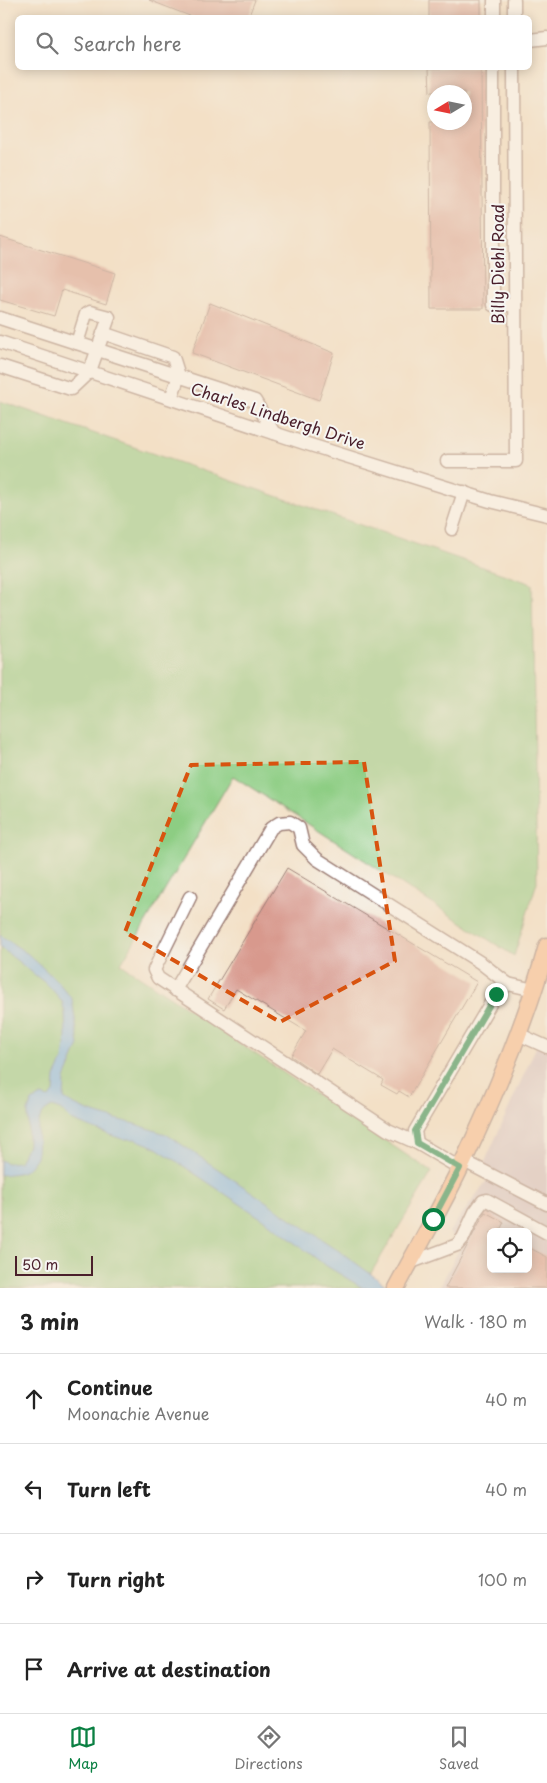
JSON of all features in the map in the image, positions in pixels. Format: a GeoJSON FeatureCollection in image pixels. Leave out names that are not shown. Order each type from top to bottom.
{"type":"FeatureCollection","features":[{"type":"Feature","properties":{"kind":"main road"},"geometry":{"type":"LineString","coordinates":[[397,1287],[462,1165],[518,1034],[547,946]]}},
{"type":"Feature","properties":{"kind":"street"},"geometry":{"type":"LineString","coordinates":[[494,0],[494,15]]}},
{"type":"Feature","properties":{"kind":"street"},"geometry":{"type":"LineString","coordinates":[[514,0],[514,15]]}},
{"type":"Feature","properties":{"kind":"street"},"geometry":{"type":"LineString","coordinates":[[493,70],[493,304],[514,305]]}},
{"type":"Feature","properties":{"kind":"street","name":"Billy Diehl Road"},"geometry":{"type":"LineString","coordinates":[[447,461],[516,460],[514,70]]}},
{"type":"Feature","properties":{"kind":"street"},"geometry":{"type":"LineString","coordinates":[[493,120],[514,120]]}},
{"type":"Feature","properties":{"kind":"street"},"geometry":{"type":"LineString","coordinates":[[493,213],[514,213]]}},
{"type":"Feature","properties":{"kind":"street"},"geometry":{"type":"LineString","coordinates":[[0,366],[71,389],[90,371],[109,318],[90,312],[86,314],[77,342]]}},
{"type":"Feature","properties":{"kind":"street"},"geometry":{"type":"LineString","coordinates":[[0,318],[255,401],[274,433]]}},
{"type":"Feature","properties":{"kind":"street"},"geometry":{"type":"LineString","coordinates":[[103,334],[173,357],[179,376],[171,398]]}},
{"type":"Feature","properties":{"kind":"street","name":"Charles Lindbergh Drive"},"geometry":{"type":"LineString","coordinates":[[0,342],[274,433],[490,501],[547,515]]}},
{"type":"Feature","properties":{"kind":"street"},"geometry":{"type":"LineString","coordinates":[[452,529],[464,492]]}},
{"type":"Feature","properties":{"kind":"street"},"geometry":{"type":"LineString","coordinates":[[175,990],[271,828],[279,823],[290,822],[299,828],[302,845],[317,859],[481,963],[508,984],[534,990]]}},
{"type":"Feature","properties":{"kind":"street"},"geometry":{"type":"LineString","coordinates":[[190,897],[154,970],[158,978],[388,1130],[547,1204]]}},
{"type":"Feature","properties":{"kind":"street"},"geometry":{"type":"LineString","coordinates":[[417,1143],[415,1131],[434,1096],[496,994],[508,984]]}},
{"type":"Feature","properties":{"kind":"street"},"geometry":{"type":"LineString","coordinates":[[518,1034],[547,1047]]}},
{"type":"Feature","properties":{"kind":"street"},"geometry":{"type":"LineString","coordinates":[[410,1263],[457,1245],[464,1238],[475,1212],[483,1201],[487,1200],[547,1233]]}},
{"type":"Feature","properties":{"kind":"highlighted area"},"geometry":{"type":"Polygon","coordinates":[[[364,762],[395,961],[280,1022],[125,932],[191,765],[364,762]]]}},
{"type":"Feature","properties":{"kind":"shaded area"},"geometry":{"type":"Polygon","coordinates":[[[537,1045],[547,1049],[547,1288],[439,1288],[461,1246],[449,1232],[493,1172],[483,1166],[537,1045]]]}},
{"type":"Feature","properties":{"kind":"green space"},"geometry":{"type":"Polygon","coordinates":[[[0,401],[532,584],[537,882],[514,956],[233,776],[121,964],[432,1172],[362,1288],[0,1288],[0,401]]]}},
{"type":"Feature","properties":{"kind":"water"},"geometry":{"type":"Polygon","coordinates":[[[0,935],[28,954],[58,982],[72,999],[79,1045],[65,1079],[64,1099],[90,1112],[166,1134],[342,1253],[390,1288],[363,1288],[325,1265],[273,1226],[155,1147],[135,1139],[122,1139],[94,1129],[71,1120],[63,1111],[52,1107],[44,1113],[40,1120],[37,1154],[34,1162],[21,1172],[0,1175],[0,1160],[7,1163],[19,1162],[28,1145],[28,1111],[32,1101],[41,1096],[49,1098],[54,1093],[55,1077],[63,1060],[66,1037],[65,1013],[62,1001],[49,986],[0,947],[0,935]]]}},
{"type":"Feature","properties":{"kind":"building"},"geometry":{"type":"Polygon","coordinates":[[[149,0],[255,0],[249,15],[187,15],[149,0]]]}},
{"type":"Feature","properties":{"kind":"building"},"geometry":{"type":"Polygon","coordinates":[[[429,0],[481,0],[481,15],[429,15],[429,0]]]}},
{"type":"Feature","properties":{"kind":"building"},"geometry":{"type":"Polygon","coordinates":[[[429,70],[481,70],[483,309],[431,309],[430,130],[472,130],[472,85],[430,85],[429,70]]]}},
{"type":"Feature","properties":{"kind":"building"},"geometry":{"type":"Polygon","coordinates":[[[0,237],[115,273],[106,304],[62,290],[54,316],[0,300],[0,237]]]}},
{"type":"Feature","properties":{"kind":"building"},"geometry":{"type":"Polygon","coordinates":[[[210,303],[334,353],[319,400],[192,353],[210,303]]]}},
{"type":"Feature","properties":{"kind":"building"},"geometry":{"type":"Polygon","coordinates":[[[287,868],[477,982],[409,1097],[399,1091],[397,1094],[381,1085],[383,1080],[332,1049],[317,1074],[291,1056],[306,1031],[236,989],[224,1009],[208,999],[287,868]]]}},
{"type":"Feature","properties":{"kind":"building"},"geometry":{"type":"Polygon","coordinates":[[[485,1212],[504,1222],[501,1228],[487,1228],[487,1273],[532,1273],[532,1249],[547,1257],[547,1288],[445,1288],[485,1212]]]}},
{"type":"Feature","properties":{"kind":"route"},"geometry":{"type":"LineString","coordinates":[[433,1219],[460,1168],[417,1143],[415,1131],[496,994]]}}]}
